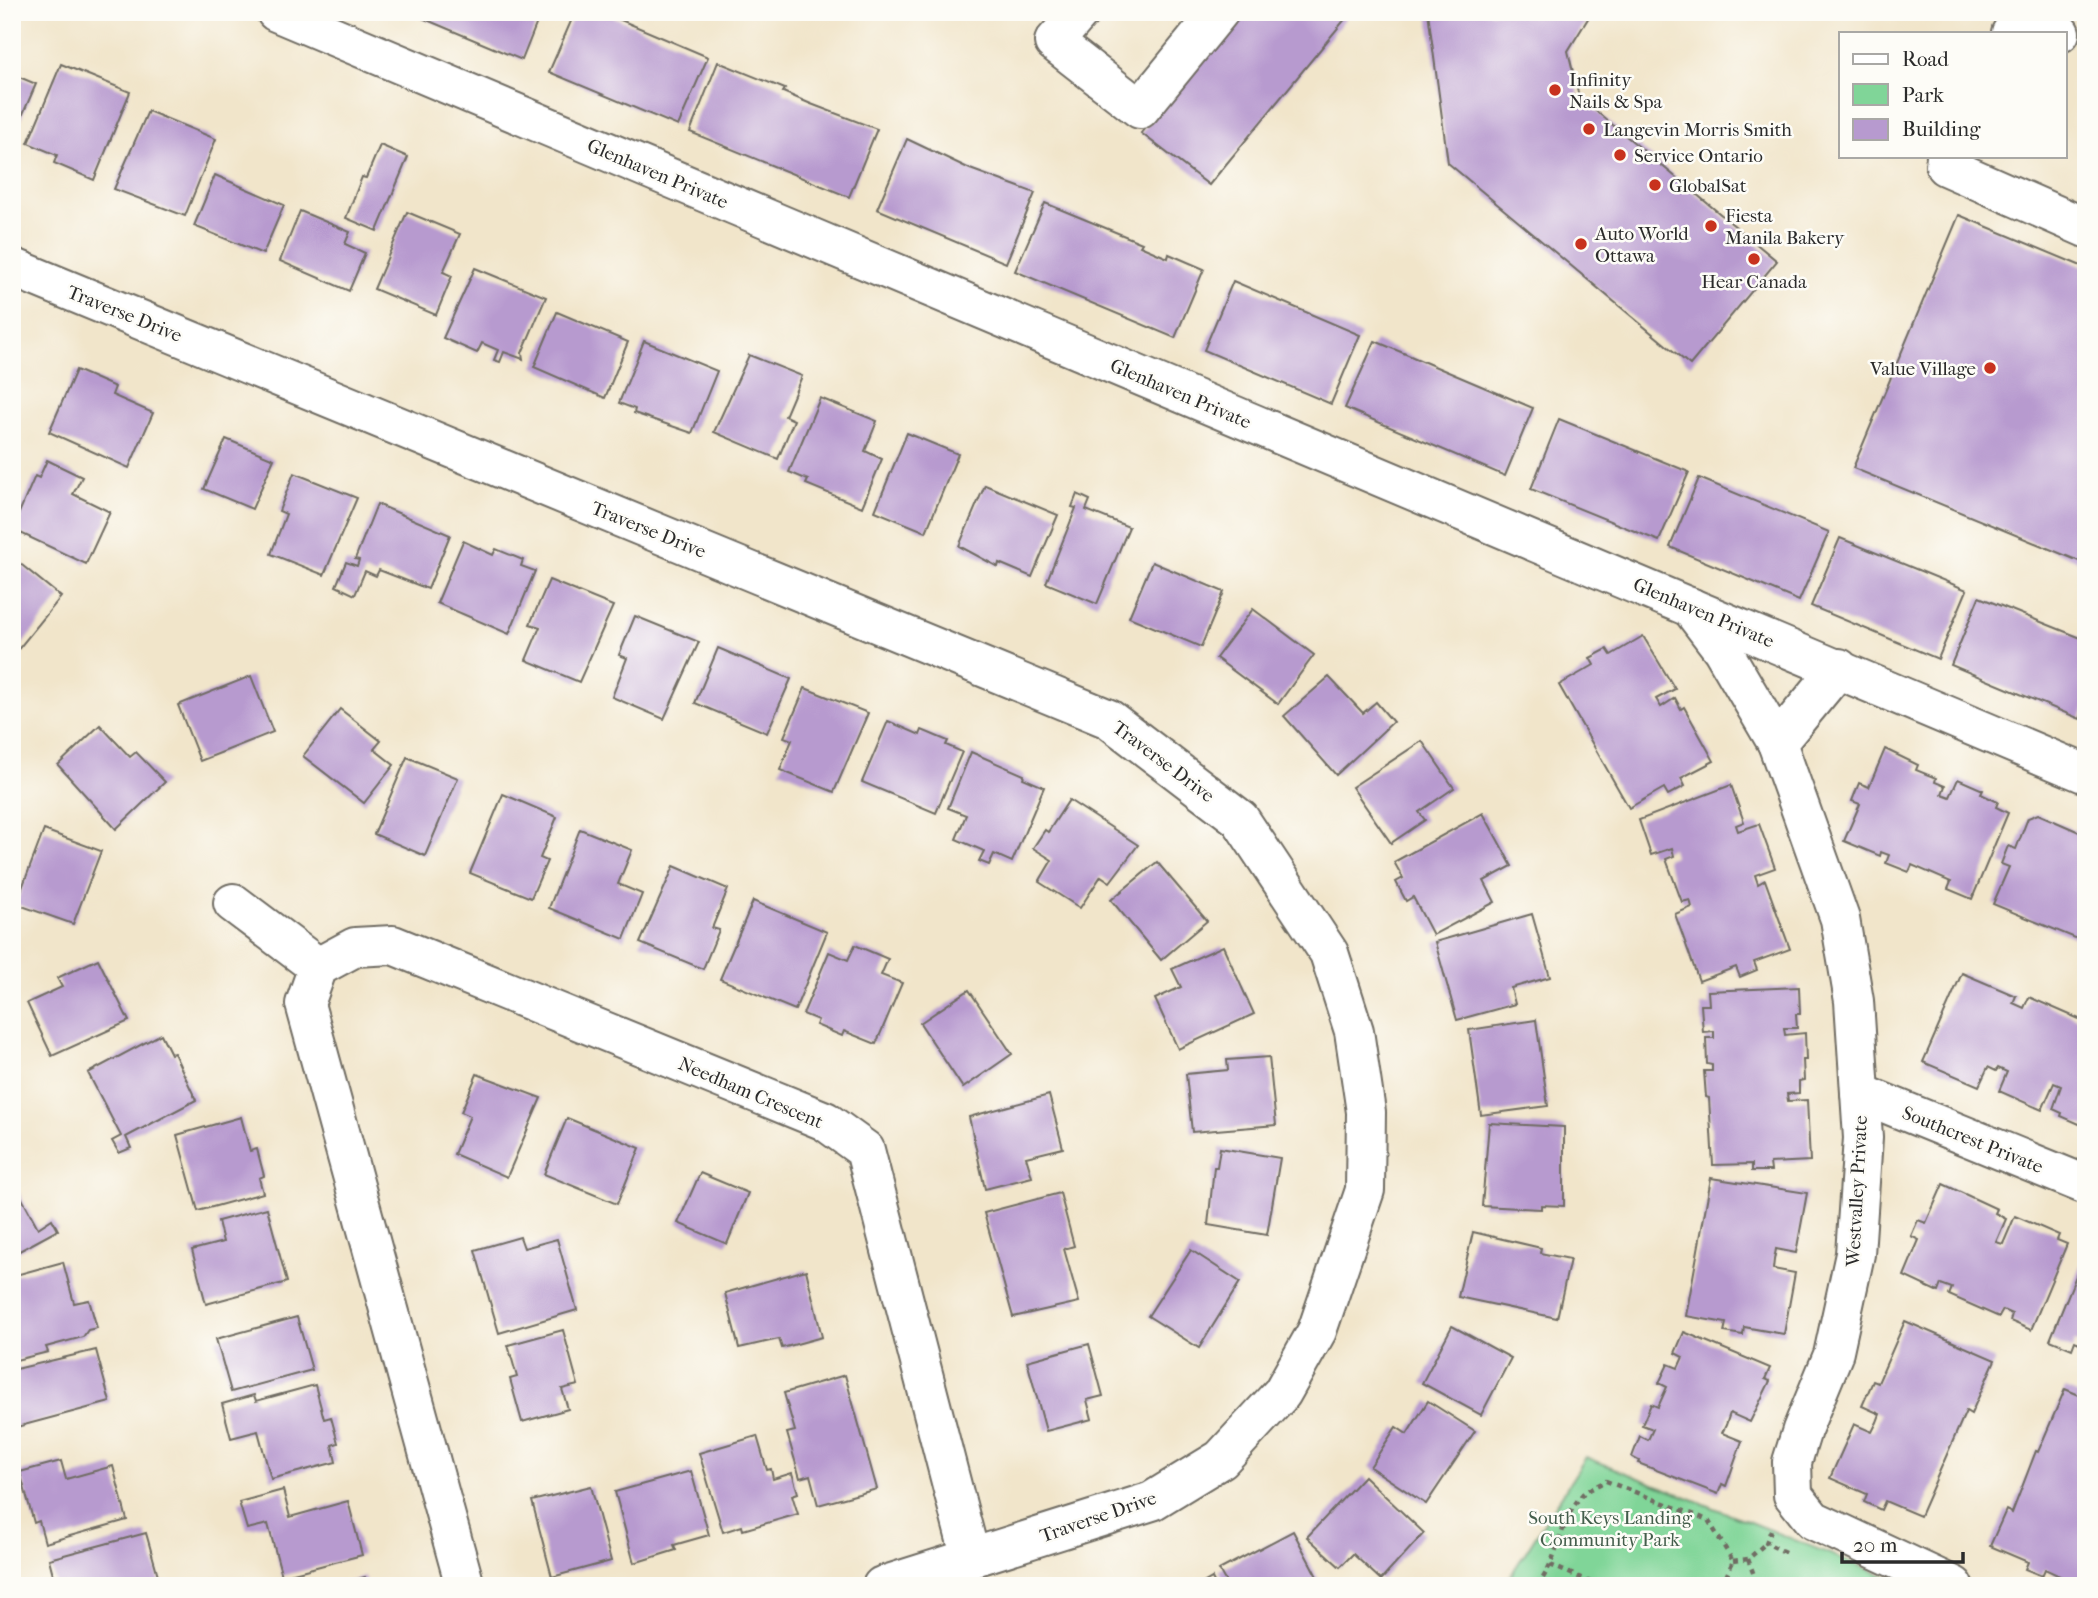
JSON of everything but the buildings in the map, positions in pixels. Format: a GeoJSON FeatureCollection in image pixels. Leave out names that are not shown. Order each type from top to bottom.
{"type":"FeatureCollection","features":[{"type":"Feature","properties":{"kind":"street","name":"Glenhaven Private"},"geometry":{"type":"LineString","coordinates":[[276,12],[2086,774]]}},
{"type":"Feature","properties":{"kind":"street"},"geometry":{"type":"LineString","coordinates":[[1080,12],[1054,42],[1140,109],[1219,12]]}},
{"type":"Feature","properties":{"kind":"street"},"geometry":{"type":"LineString","coordinates":[[2012,32],[2023,25],[2045,26],[2058,32]]}},
{"type":"Feature","properties":{"kind":"street"},"geometry":{"type":"LineString","coordinates":[[2066,36],[2086,45]]}},
{"type":"Feature","properties":{"kind":"street"},"geometry":{"type":"LineString","coordinates":[[1946,161],[2086,228]]}},
{"type":"Feature","properties":{"kind":"street","name":"Traverse Drive"},"geometry":{"type":"LineString","coordinates":[[12,267],[1109,719],[1240,819],[1329,953],[1354,1031],[1366,1112],[1365,1190],[1317,1331],[1282,1393],[1221,1459],[1152,1501],[882,1586]]}},
{"type":"Feature","properties":{"kind":"street","name":"Westvalley Private"},"geometry":{"type":"LineString","coordinates":[[1689,606],[1722,649],[1777,743],[1840,919],[1854,1001],[1863,1138],[1855,1254],[1833,1355],[1802,1430],[1792,1462],[1793,1495],[1813,1520],[1954,1586]]}},
{"type":"Feature","properties":{"kind":"street"},"geometry":{"type":"LineString","coordinates":[[1777,743],[1839,668]]}},
{"type":"Feature","properties":{"kind":"street"},"geometry":{"type":"LineString","coordinates":[[233,903],[317,967],[305,1004],[465,1586]]}},
{"type":"Feature","properties":{"kind":"street","name":"Needham Crescent"},"geometry":{"type":"LineString","coordinates":[[317,967],[355,947],[393,945],[825,1121],[865,1150],[971,1559]]}},
{"type":"Feature","properties":{"kind":"street","name":"Southcrest Private"},"geometry":{"type":"LineString","coordinates":[[1860,1093],[2086,1185]]}},
{"type":"Feature","properties":{"kind":"path"},"geometry":{"type":"LineString","coordinates":[[1537,1586],[1550,1565],[1562,1531],[1582,1494],[1606,1481],[1708,1520],[1733,1561]]}},
{"type":"Feature","properties":{"kind":"path"},"geometry":{"type":"LineString","coordinates":[[1733,1561],[1748,1559],[1766,1544]]}},
{"type":"Feature","properties":{"kind":"path"},"geometry":{"type":"LineString","coordinates":[[1748,1559],[1758,1586]]}},
{"type":"Feature","properties":{"kind":"path"},"geometry":{"type":"LineString","coordinates":[[1722,1586],[1733,1561]]}},
{"type":"Feature","properties":{"kind":"path"},"geometry":{"type":"LineString","coordinates":[[1550,1565],[1600,1586]]}},
{"type":"Feature","properties":{"kind":"green space","name":"South Keys Landing Community Park"},"geometry":{"type":"Polygon","coordinates":[[[1586,1457],[1888,1577],[1886,1586],[1504,1586],[1586,1457]]]}},
{"type":"Feature","properties":{"kind":"place","name":"Infinity Nails & Spa"},"geometry":{"type":"Point","coordinates":[1555,90]}},
{"type":"Feature","properties":{"kind":"place","name":"Langevin Morris Smith"},"geometry":{"type":"Point","coordinates":[1589,129]}},
{"type":"Feature","properties":{"kind":"place","name":"Service Ontario"},"geometry":{"type":"Point","coordinates":[1620,155]}},
{"type":"Feature","properties":{"kind":"place","name":"GlobalSat"},"geometry":{"type":"Point","coordinates":[1655,185]}},
{"type":"Feature","properties":{"kind":"place","name":"Fiesta Manila Bakery"},"geometry":{"type":"Point","coordinates":[1711,226]}},
{"type":"Feature","properties":{"kind":"place","name":"Auto World Ottawa"},"geometry":{"type":"Point","coordinates":[1581,244]}},
{"type":"Feature","properties":{"kind":"place","name":"Hear Canada"},"geometry":{"type":"Point","coordinates":[1754,259]}},
{"type":"Feature","properties":{"kind":"place","name":"Value Village"},"geometry":{"type":"Point","coordinates":[1990,368]}}]}
